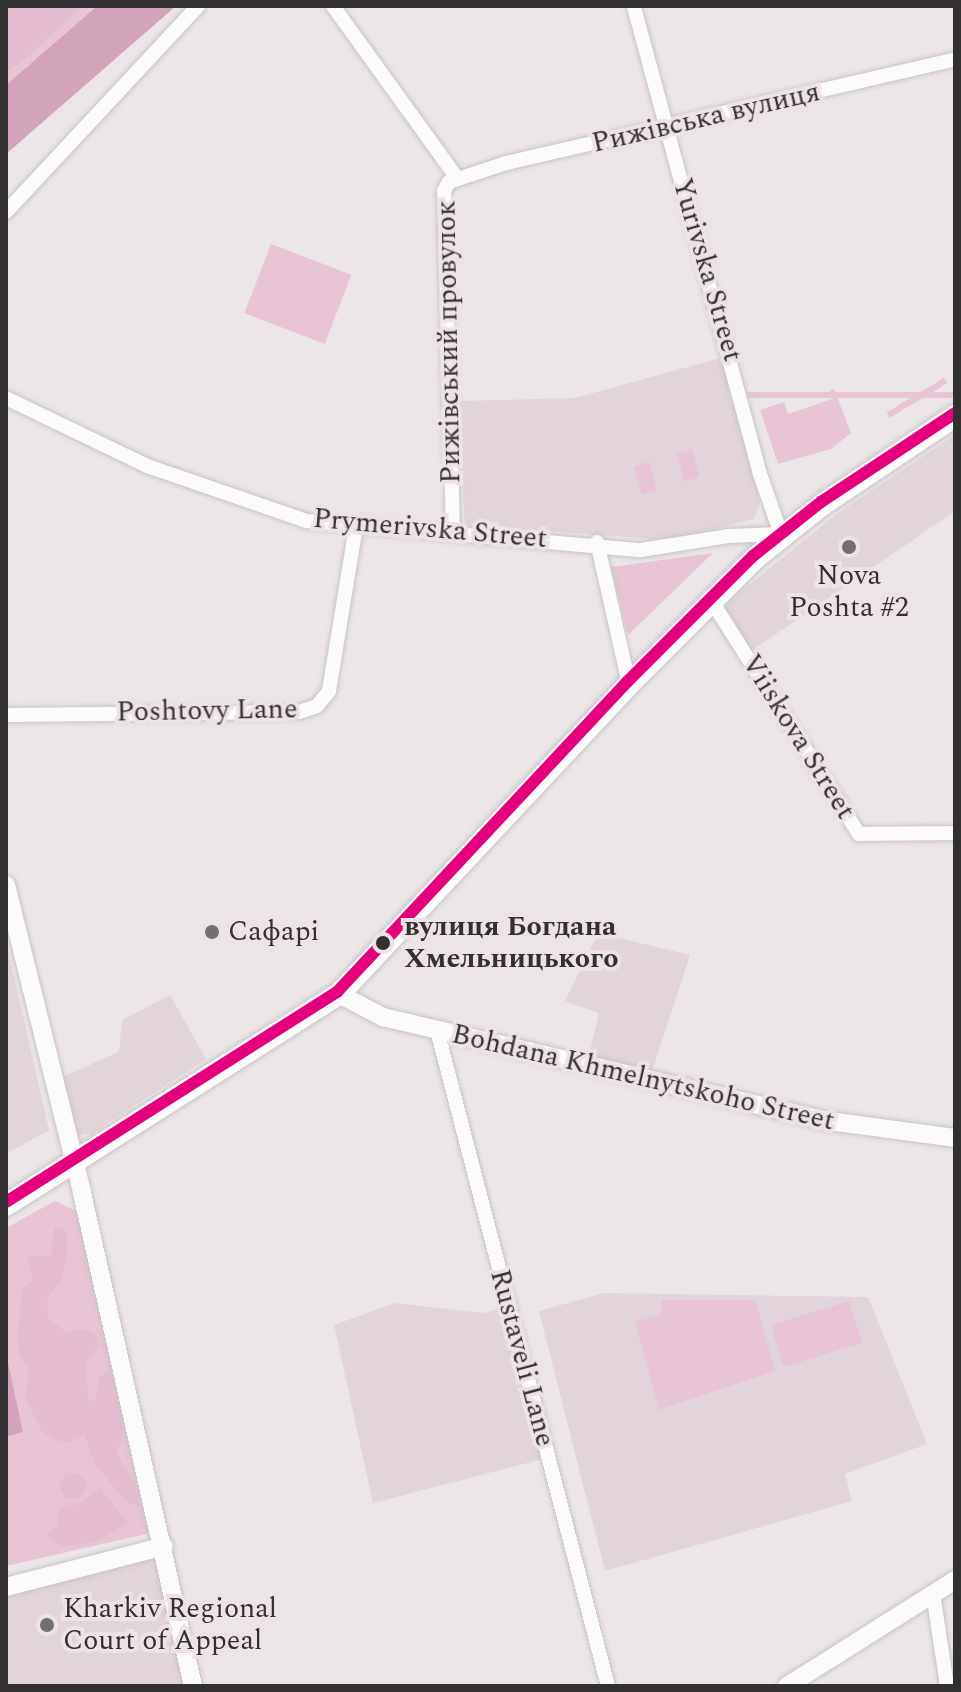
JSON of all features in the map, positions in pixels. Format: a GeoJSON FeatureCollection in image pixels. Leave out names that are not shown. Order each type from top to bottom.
{"type":"FeatureCollection","features":[{"type":"Feature","properties":{"kind":"main road"},"geometry":{"type":"LineString","coordinates":[[6,1205],[339,994],[629,684],[781,534],[955,416]]}},
{"type":"Feature","properties":{"kind":"main road"},"geometry":{"type":"LineString","coordinates":[[6,885],[75,1164],[164,1546],[193,1686]]}},
{"type":"Feature","properties":{"kind":"main road","name":"Bohdana Khmelnytskoho Street"},"geometry":{"type":"LineString","coordinates":[[339,994],[383,1017],[437,1030],[827,1121],[955,1138]]}},
{"type":"Feature","properties":{"kind":"main road"},"geometry":{"type":"LineString","coordinates":[[6,1587],[164,1546]]}},
{"type":"Feature","properties":{"kind":"main road"},"geometry":{"type":"LineString","coordinates":[[787,1686],[955,1580]]}},
{"type":"Feature","properties":{"kind":"street"},"geometry":{"type":"LineString","coordinates":[[6,212],[198,6]]}},
{"type":"Feature","properties":{"kind":"street","name":"Рижівський провулок"},"geometry":{"type":"LineString","coordinates":[[333,6],[457,178],[444,191],[453,531]]}},
{"type":"Feature","properties":{"kind":"street","name":"Yurivska Street"},"geometry":{"type":"LineString","coordinates":[[634,6],[781,534]]}},
{"type":"Feature","properties":{"kind":"street","name":"Рижівська вулиця"},"geometry":{"type":"LineString","coordinates":[[457,178],[955,59]]}},
{"type":"Feature","properties":{"kind":"street","name":"Prymerivska Street"},"geometry":{"type":"LineString","coordinates":[[6,398],[147,466],[249,504],[356,527],[453,531],[669,549],[728,536],[781,534]]}},
{"type":"Feature","properties":{"kind":"street","name":"Poshtovy Lane"},"geometry":{"type":"LineString","coordinates":[[6,715],[299,712],[317,706],[329,691],[356,527]]}},
{"type":"Feature","properties":{"kind":"street"},"geometry":{"type":"LineString","coordinates":[[597,542],[629,684]]}},
{"type":"Feature","properties":{"kind":"street","name":"Viiskova Street"},"geometry":{"type":"LineString","coordinates":[[711,600],[859,834],[955,833]]}},
{"type":"Feature","properties":{"kind":"street","name":"Rustaveli Lane"},"geometry":{"type":"LineString","coordinates":[[437,1030],[608,1686]]}},
{"type":"Feature","properties":{"kind":"street"},"geometry":{"type":"LineString","coordinates":[[933,1593],[947,1686]]}},
{"type":"Feature","properties":{"kind":"shaded area"},"geometry":{"type":"Polygon","coordinates":[[[6,6],[97,6],[6,85],[6,6]]]}},
{"type":"Feature","properties":{"kind":"shaded area"},"geometry":{"type":"Polygon","coordinates":[[[7,6],[82,6],[20,64],[6,71],[7,6]]]}},
{"type":"Feature","properties":{"kind":"shaded area"},"geometry":{"type":"Polygon","coordinates":[[[97,6],[176,6],[6,154],[6,85],[97,6]]]}},
{"type":"Feature","properties":{"kind":"shaded area"},"geometry":{"type":"Polygon","coordinates":[[[271,244],[351,275],[325,344],[244,313],[271,244]]]}},
{"type":"Feature","properties":{"kind":"shaded area"},"geometry":{"type":"Polygon","coordinates":[[[724,357],[760,504],[754,519],[667,540],[465,525],[457,401],[575,398],[724,357]]]}},
{"type":"Feature","properties":{"kind":"shaded area"},"geometry":{"type":"Polygon","coordinates":[[[944,378],[947,383],[890,418],[887,413],[944,378]]]}},
{"type":"Feature","properties":{"kind":"shaded area"},"geometry":{"type":"Polygon","coordinates":[[[834,389],[851,433],[831,449],[778,464],[760,410],[784,402],[788,414],[832,399],[830,390],[834,389]]]}},
{"type":"Feature","properties":{"kind":"shaded area"},"geometry":{"type":"Polygon","coordinates":[[[748,392],[955,392],[955,398],[748,398],[748,392]]]}},
{"type":"Feature","properties":{"kind":"shaded area"},"geometry":{"type":"Polygon","coordinates":[[[955,435],[955,511],[751,651],[724,608],[733,598],[837,514],[955,435]]]}},
{"type":"Feature","properties":{"kind":"shaded area"},"geometry":{"type":"Polygon","coordinates":[[[692,449],[700,477],[685,481],[677,453],[692,449]]]}},
{"type":"Feature","properties":{"kind":"shaded area"},"geometry":{"type":"Polygon","coordinates":[[[649,462],[657,490],[642,494],[634,466],[649,462]]]}},
{"type":"Feature","properties":{"kind":"shaded area"},"geometry":{"type":"Polygon","coordinates":[[[713,553],[628,635],[611,567],[713,553]]]}},
{"type":"Feature","properties":{"kind":"shaded area"},"geometry":{"type":"Polygon","coordinates":[[[598,933],[690,955],[651,1074],[588,1059],[599,1013],[565,1001],[598,933]]]}},
{"type":"Feature","properties":{"kind":"shaded area"},"geometry":{"type":"Polygon","coordinates":[[[6,941],[49,1130],[6,1154],[6,941]]]}},
{"type":"Feature","properties":{"kind":"shaded area"},"geometry":{"type":"Polygon","coordinates":[[[170,995],[206,1059],[91,1134],[78,1135],[60,1078],[119,1052],[122,1020],[170,995]]]}},
{"type":"Feature","properties":{"kind":"shaded area"},"geometry":{"type":"Polygon","coordinates":[[[55,1201],[78,1212],[151,1533],[6,1566],[6,1228],[55,1201]]]}},
{"type":"Feature","properties":{"kind":"shaded area"},"geometry":{"type":"Polygon","coordinates":[[[54,1227],[67,1231],[67,1259],[60,1282],[47,1298],[48,1318],[66,1332],[85,1329],[96,1334],[99,1345],[85,1364],[89,1402],[95,1400],[100,1376],[108,1372],[114,1378],[124,1435],[116,1452],[136,1485],[141,1507],[128,1503],[96,1466],[84,1435],[65,1443],[50,1437],[42,1432],[26,1399],[29,1368],[19,1355],[18,1332],[22,1288],[33,1281],[27,1257],[51,1255],[54,1227]]]}},
{"type":"Feature","properties":{"kind":"shaded area"},"geometry":{"type":"Polygon","coordinates":[[[604,1293],[868,1297],[927,1444],[845,1474],[852,1501],[605,1571],[539,1311],[604,1293]]]}},
{"type":"Feature","properties":{"kind":"shaded area"},"geometry":{"type":"Polygon","coordinates":[[[661,1300],[755,1300],[775,1371],[659,1410],[635,1322],[662,1314],[661,1300]]]}},
{"type":"Feature","properties":{"kind":"shaded area"},"geometry":{"type":"Polygon","coordinates":[[[849,1301],[862,1343],[783,1367],[771,1325],[849,1301]]]}},
{"type":"Feature","properties":{"kind":"shaded area"},"geometry":{"type":"Polygon","coordinates":[[[395,1303],[483,1313],[501,1308],[543,1459],[373,1503],[334,1325],[395,1303]]]}},
{"type":"Feature","properties":{"kind":"shaded area"},"geometry":{"type":"Polygon","coordinates":[[[6,1354],[23,1432],[8,1436],[6,1425],[6,1354]]]}},
{"type":"Feature","properties":{"kind":"shaded area"},"geometry":{"type":"Polygon","coordinates":[[[73,1473],[82,1477],[86,1486],[82,1495],[73,1499],[64,1495],[60,1486],[64,1477],[73,1473]]]}},
{"type":"Feature","properties":{"kind":"shaded area"},"geometry":{"type":"Polygon","coordinates":[[[100,1488],[128,1523],[98,1541],[64,1547],[53,1542],[47,1535],[57,1526],[58,1510],[83,1502],[100,1488]]]}},
{"type":"Feature","properties":{"kind":"shaded area","name":"Kharkiv Regional Court of Appeal"},"geometry":{"type":"Polygon","coordinates":[[[147,1556],[158,1562],[185,1686],[6,1686],[6,1592],[147,1556]]]}},
{"type":"Feature","properties":{"kind":"transit line"},"geometry":{"type":"LineString","coordinates":[[6,1202],[337,992],[628,681],[753,556],[821,502],[955,413]]}},
{"type":"Feature","properties":{"kind":"place","name":"Nova Poshta #2"},"geometry":{"type":"Point","coordinates":[849,547]}},
{"type":"Feature","properties":{"kind":"place","name":"Сафарі"},"geometry":{"type":"Point","coordinates":[212,932]}},
{"type":"Feature","properties":{"kind":"place","name":"вулиця Богдана Хмельницького"},"geometry":{"type":"Point","coordinates":[383,943]}},
{"type":"Feature","properties":{"kind":"place","name":"Kharkiv Regional Court of Appeal"},"geometry":{"type":"Point","coordinates":[47,1625]}}]}
